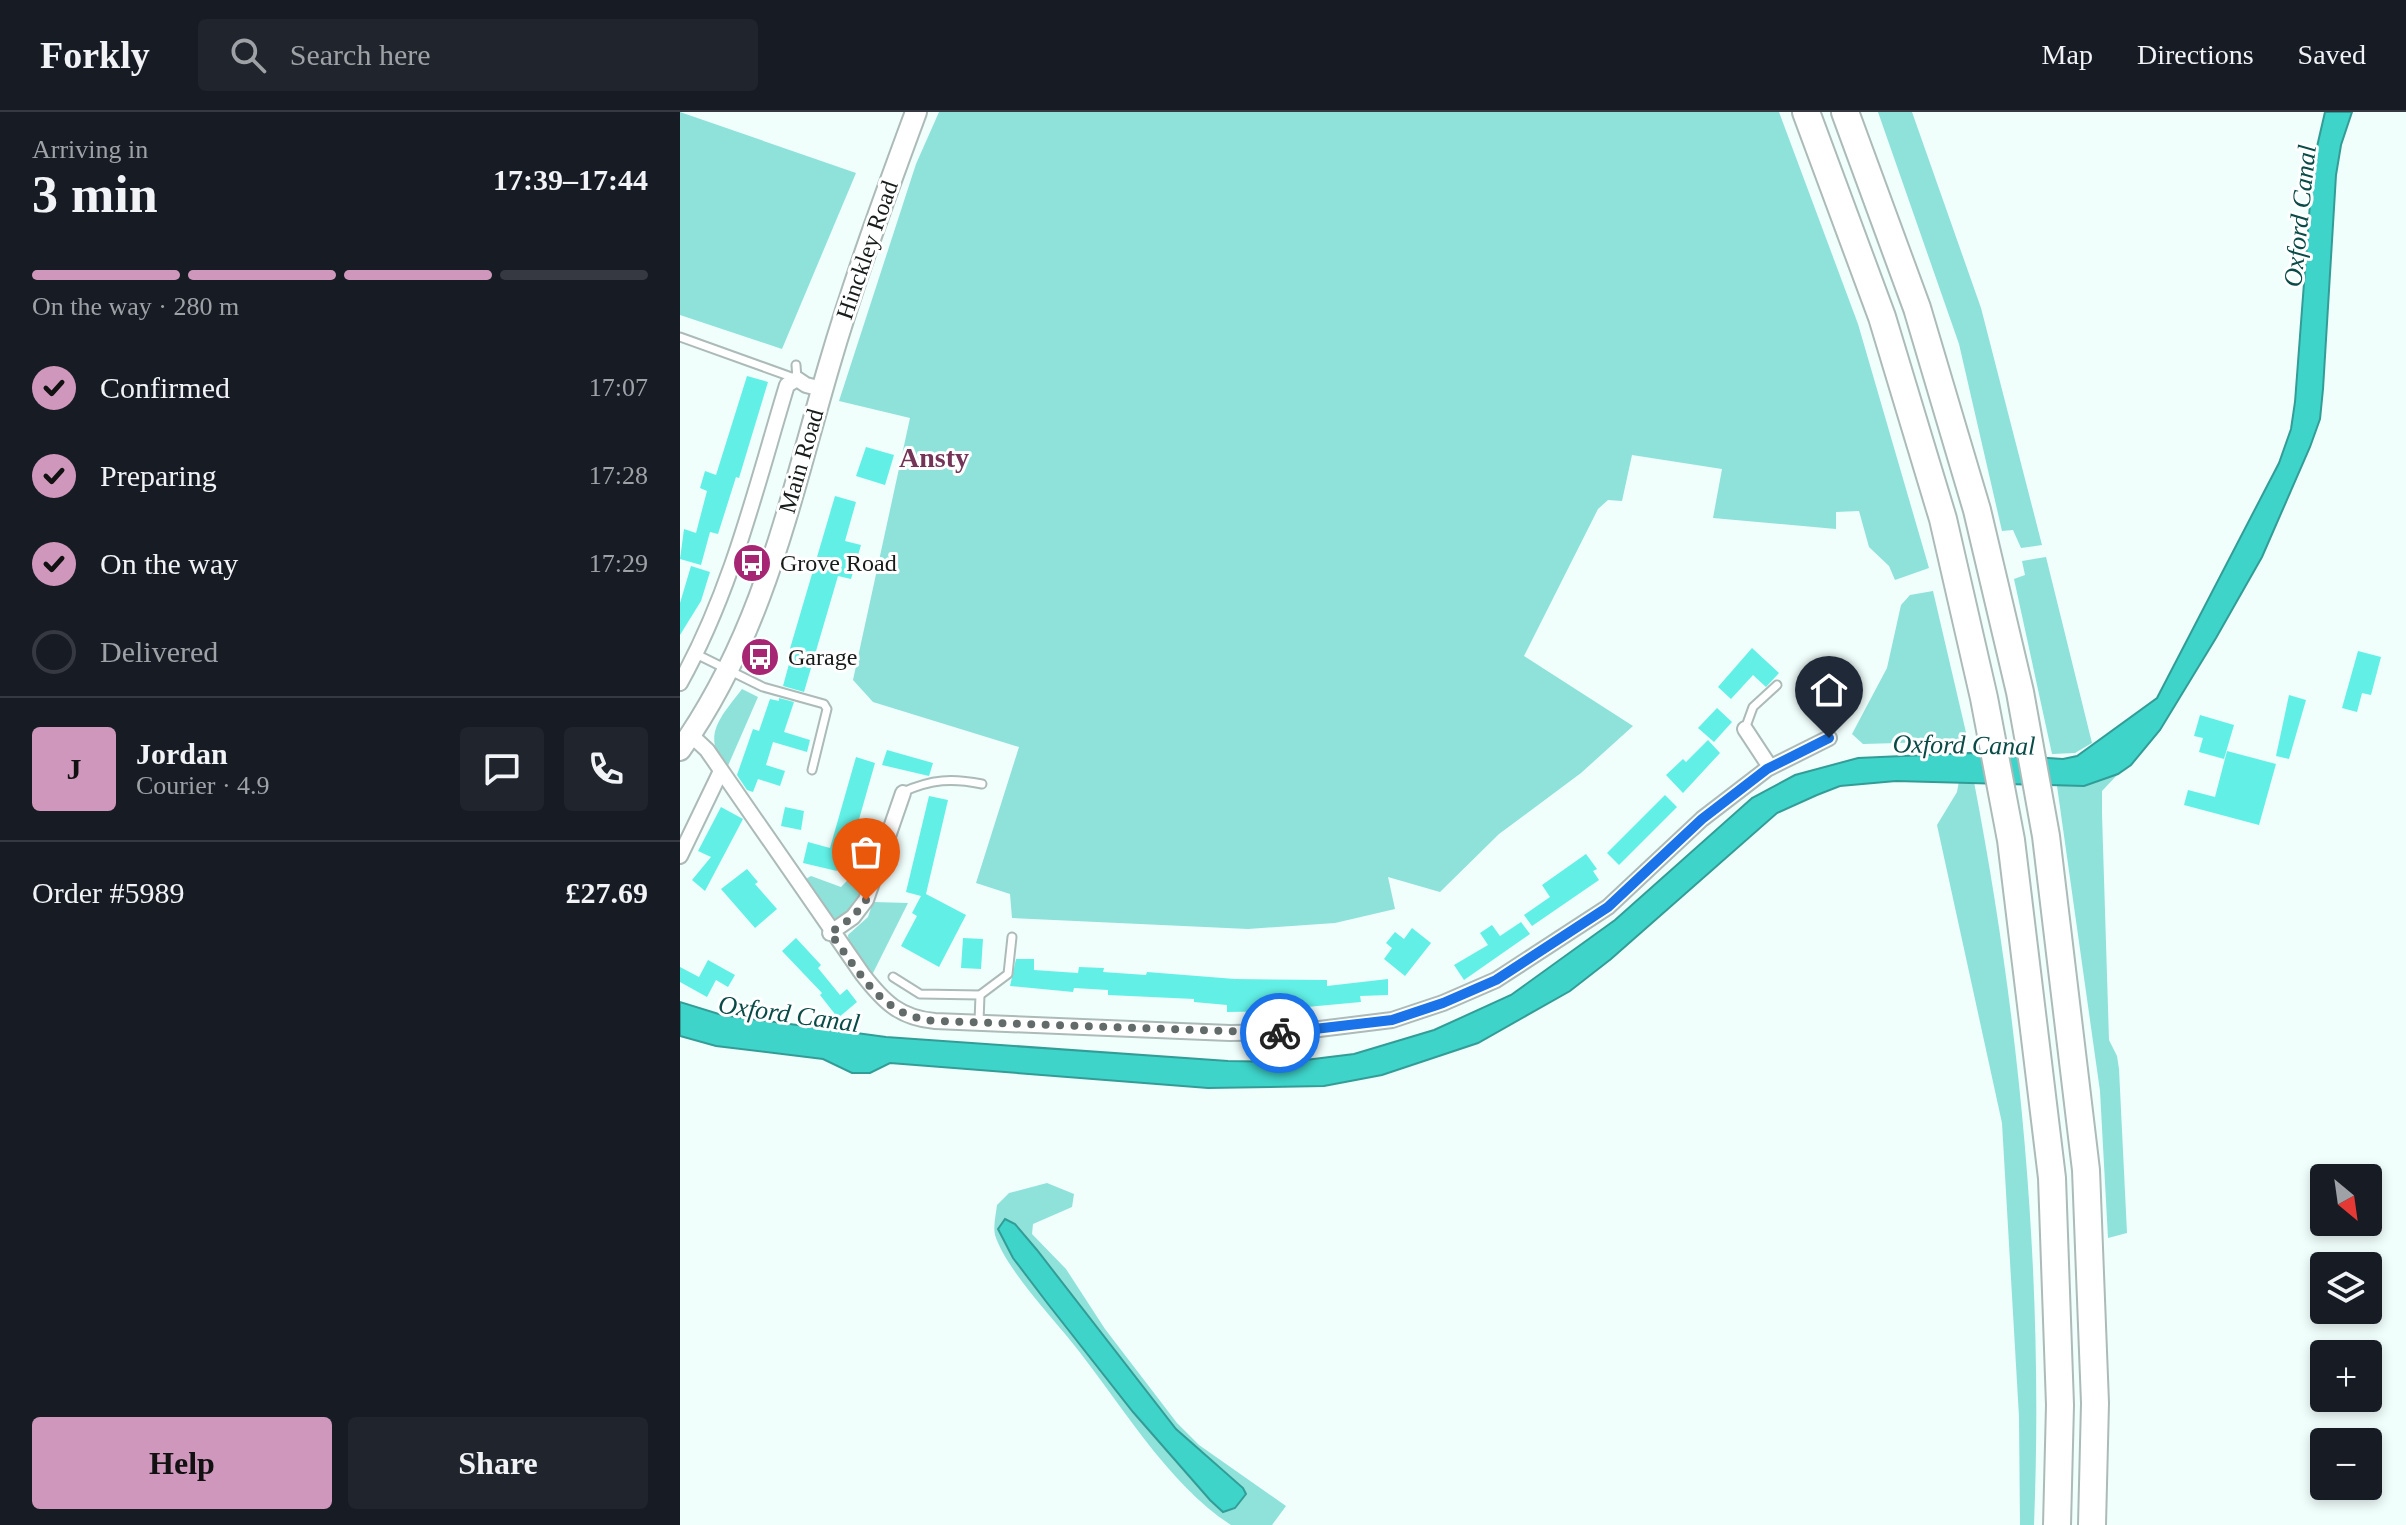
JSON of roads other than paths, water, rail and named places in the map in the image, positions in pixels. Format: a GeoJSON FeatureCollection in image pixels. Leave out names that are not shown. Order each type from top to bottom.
{"type":"FeatureCollection","features":[{"type":"Feature","properties":{"kind":"highway"},"geometry":{"type":"LineString","coordinates":[[1806,112],[1887,331],[1943,519],[1984,698],[2011,840],[2052,1178],[2060,1390],[2057,1525]]}},
{"type":"Feature","properties":{"kind":"highway"},"geometry":{"type":"LineString","coordinates":[[1845,112],[1917,308],[1977,510],[2020,692],[2046,836],[2086,1170],[2095,1403],[2092,1525]]}},
{"type":"Feature","properties":{"kind":"main road","name":"Hinckley Road"},"geometry":{"type":"LineString","coordinates":[[822,389],[872,232],[916,112]]}},
{"type":"Feature","properties":{"kind":"main road","name":"Main Road"},"geometry":{"type":"LineString","coordinates":[[684,738],[728,673],[766,582],[822,389]]}},
{"type":"Feature","properties":{"kind":"street"},"geometry":{"type":"LineString","coordinates":[[680,683],[732,573],[787,385],[796,372],[806,385],[822,389]]}},
{"type":"Feature","properties":{"kind":"street"},"geometry":{"type":"LineString","coordinates":[[1745,729],[1770,767]]}},
{"type":"Feature","properties":{"kind":"street"},"geometry":{"type":"LineString","coordinates":[[684,738],[707,750],[830,933],[882,1000],[893,1009],[919,1019],[1230,1033],[1295,1032],[1392,1020],[1430,1008],[1496,980],[1608,907],[1702,819],[1770,767],[1829,738]]}},
{"type":"Feature","properties":{"kind":"street"},"geometry":{"type":"LineString","coordinates":[[680,856],[720,773]]}},
{"type":"Feature","properties":{"kind":"street"},"geometry":{"type":"LineString","coordinates":[[830,933],[853,917],[866,900],[903,793]]}},
{"type":"Feature","properties":{"kind":"lane"},"geometry":{"type":"LineString","coordinates":[[680,337],[796,372]]}},
{"type":"Feature","properties":{"kind":"lane"},"geometry":{"type":"LineString","coordinates":[[696,654],[728,673],[763,687],[824,704],[827,709],[812,770]]}},
{"type":"Feature","properties":{"kind":"lane"},"geometry":{"type":"LineString","coordinates":[[1745,729],[1753,707],[1777,685]]}},
{"type":"Feature","properties":{"kind":"lane"},"geometry":{"type":"LineString","coordinates":[[903,793],[923,783],[952,778],[982,784]]}},
{"type":"Feature","properties":{"kind":"lane"},"geometry":{"type":"LineString","coordinates":[[893,977],[920,994],[980,995],[1008,974],[1012,937]]}},
{"type":"Feature","properties":{"kind":"lane"},"geometry":{"type":"LineString","coordinates":[[979,1022],[980,995]]}},
{"type":"Feature","properties":{"kind":"place","name":"Grove Road"},"geometry":{"type":"Point","coordinates":[752,563]}},
{"type":"Feature","properties":{"kind":"place","name":"Garage"},"geometry":{"type":"Point","coordinates":[760,657]}},
{"type":"Feature","properties":{"kind":"district","name":"Ansty"},"geometry":{"type":"Point","coordinates":[934,457]}},
{"type":"Feature","properties":{"kind":"water label","name":"Oxford Canal"},"geometry":{"type":"Point","coordinates":[2300,216]}},
{"type":"Feature","properties":{"kind":"water label","name":"Oxford Canal"},"geometry":{"type":"Point","coordinates":[1964,745]}},
{"type":"Feature","properties":{"kind":"water label","name":"Oxford Canal"},"geometry":{"type":"Point","coordinates":[789,1014]}}]}
